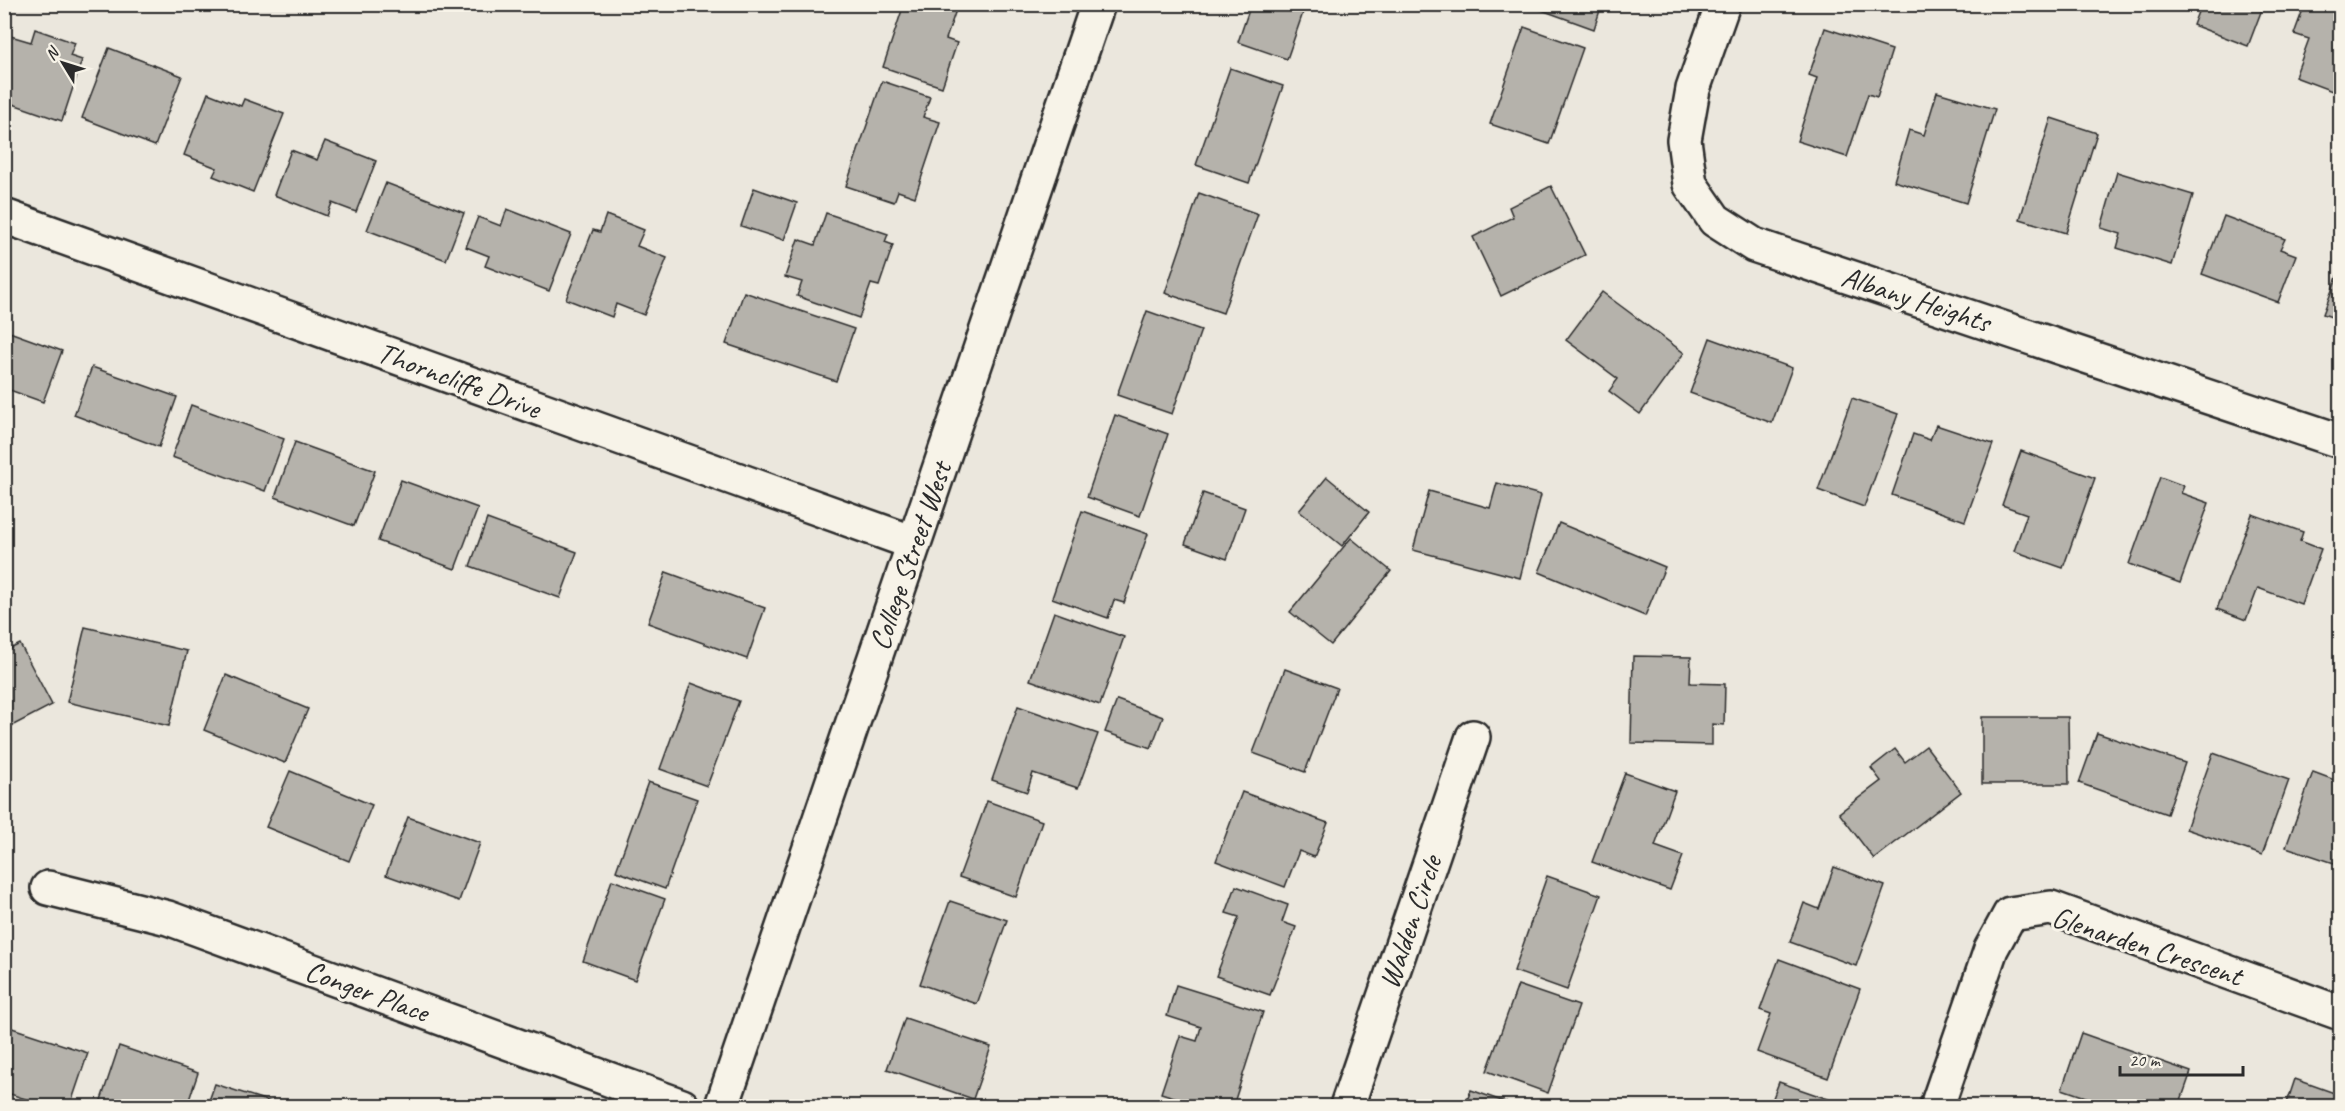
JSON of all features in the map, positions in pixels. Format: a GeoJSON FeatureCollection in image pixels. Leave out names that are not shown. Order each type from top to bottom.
{"type":"FeatureCollection","features":[{"type":"Feature","properties":{"kind":"street","name":"College Street West"},"geometry":{"type":"LineString","coordinates":[[722,1107],[1098,4]]}},
{"type":"Feature","properties":{"kind":"street","name":"Albany Heights"},"geometry":{"type":"LineString","coordinates":[[1723,4],[1693,90],[1683,140],[1690,184],[1714,220],[1754,245],[2340,441]]}},
{"type":"Feature","properties":{"kind":"street","name":"Thorncliffe Drive"},"geometry":{"type":"LineString","coordinates":[[4,216],[914,543]]}},
{"type":"Feature","properties":{"kind":"street","name":"Walden Circle"},"geometry":{"type":"LineString","coordinates":[[1347,1107],[1473,737]]}},
{"type":"Feature","properties":{"kind":"street","name":"Conger Place"},"geometry":{"type":"LineString","coordinates":[[48,888],[168,918],[682,1107]]}},
{"type":"Feature","properties":{"kind":"street","name":"Glenarden Crescent"},"geometry":{"type":"LineString","coordinates":[[1937,1107],[1991,949],[2010,914],[2051,908],[2340,1013]]}},
{"type":"Feature","properties":{"kind":"building"},"geometry":{"type":"Polygon","coordinates":[[[904,4],[958,4],[946,39],[957,43],[942,87],[883,67],[904,4]]]}},
{"type":"Feature","properties":{"kind":"building"},"geometry":{"type":"Polygon","coordinates":[[[1251,4],[1306,4],[1287,59],[1238,42],[1251,4]]]}},
{"type":"Feature","properties":{"kind":"building"},"geometry":{"type":"Polygon","coordinates":[[[1525,4],[1602,4],[1594,29],[1525,4]]]}},
{"type":"Feature","properties":{"kind":"building"},"geometry":{"type":"Polygon","coordinates":[[[2201,4],[2264,4],[2248,46],[2193,25],[2201,4]]]}},
{"type":"Feature","properties":{"kind":"building"},"geometry":{"type":"Polygon","coordinates":[[[2305,4],[2340,4],[2340,94],[2295,77],[2309,39],[2294,34],[2305,4]]]}},
{"type":"Feature","properties":{"kind":"building"},"geometry":{"type":"Polygon","coordinates":[[[1524,27],[1583,48],[1549,144],[1490,124],[1524,27]]]}},
{"type":"Feature","properties":{"kind":"building"},"geometry":{"type":"Polygon","coordinates":[[[1825,28],[1892,50],[1877,97],[1868,94],[1847,157],[1797,141],[1817,78],[1809,75],[1825,28]]]}},
{"type":"Feature","properties":{"kind":"building"},"geometry":{"type":"Polygon","coordinates":[[[35,29],[75,43],[70,56],[82,60],[62,121],[4,101],[4,34],[31,42],[35,29]]]}},
{"type":"Feature","properties":{"kind":"building"},"geometry":{"type":"Polygon","coordinates":[[[109,48],[182,76],[155,146],[82,118],[109,48]]]}},
{"type":"Feature","properties":{"kind":"building"},"geometry":{"type":"Polygon","coordinates":[[[1230,68],[1283,86],[1249,183],[1196,165],[1230,68]]]}},
{"type":"Feature","properties":{"kind":"building"},"geometry":{"type":"Polygon","coordinates":[[[882,81],[930,97],[923,117],[940,122],[915,197],[898,191],[894,202],[846,186],[882,81]]]}},
{"type":"Feature","properties":{"kind":"building"},"geometry":{"type":"Polygon","coordinates":[[[1937,92],[1995,109],[1966,203],[1894,181],[1909,130],[1924,135],[1937,92]]]}},
{"type":"Feature","properties":{"kind":"building"},"geometry":{"type":"Polygon","coordinates":[[[208,93],[241,106],[244,99],[284,114],[253,192],[213,176],[217,168],[184,155],[208,93]]]}},
{"type":"Feature","properties":{"kind":"building"},"geometry":{"type":"Polygon","coordinates":[[[2051,118],[2097,133],[2066,233],[2020,219],[2051,118]]]}},
{"type":"Feature","properties":{"kind":"building"},"geometry":{"type":"Polygon","coordinates":[[[325,141],[376,161],[356,212],[332,203],[327,216],[274,195],[291,150],[317,160],[325,141]]]}},
{"type":"Feature","properties":{"kind":"building"},"geometry":{"type":"Polygon","coordinates":[[[2117,172],[2193,195],[2172,265],[2117,248],[2121,234],[2101,228],[2117,172]]]}},
{"type":"Feature","properties":{"kind":"building"},"geometry":{"type":"Polygon","coordinates":[[[386,183],[464,213],[446,260],[367,230],[386,183]]]}},
{"type":"Feature","properties":{"kind":"building"},"geometry":{"type":"Polygon","coordinates":[[[1551,186],[1585,255],[1501,296],[1473,237],[1513,217],[1509,207],[1551,186]]]}},
{"type":"Feature","properties":{"kind":"building"},"geometry":{"type":"Polygon","coordinates":[[[754,188],[797,203],[784,240],[741,226],[754,188]]]}},
{"type":"Feature","properties":{"kind":"building"},"geometry":{"type":"Polygon","coordinates":[[[1199,193],[1258,214],[1223,313],[1165,293],[1199,193]]]}},
{"type":"Feature","properties":{"kind":"building"},"geometry":{"type":"Polygon","coordinates":[[[507,209],[571,234],[549,291],[485,266],[489,256],[466,247],[478,217],[501,226],[507,209]]]}},
{"type":"Feature","properties":{"kind":"building"},"geometry":{"type":"Polygon","coordinates":[[[826,213],[888,234],[885,242],[893,245],[879,286],[871,284],[859,318],[797,296],[802,282],[785,277],[798,239],[815,245],[826,213]]]}},
{"type":"Feature","properties":{"kind":"building"},"geometry":{"type":"Polygon","coordinates":[[[606,215],[644,230],[637,246],[667,258],[644,315],[616,304],[612,317],[566,299],[593,230],[600,232],[606,215]]]}},
{"type":"Feature","properties":{"kind":"building"},"geometry":{"type":"Polygon","coordinates":[[[2224,216],[2285,239],[2280,249],[2296,255],[2278,302],[2202,274],[2224,216]]]}},
{"type":"Feature","properties":{"kind":"building"},"geometry":{"type":"Polygon","coordinates":[[[2340,269],[2340,320],[2323,314],[2340,269]]]}},
{"type":"Feature","properties":{"kind":"building"},"geometry":{"type":"Polygon","coordinates":[[[744,292],[854,329],[836,381],[726,344],[744,292]]]}},
{"type":"Feature","properties":{"kind":"building"},"geometry":{"type":"Polygon","coordinates":[[[1602,292],[1684,353],[1640,414],[1609,391],[1618,379],[1566,340],[1602,292]]]}},
{"type":"Feature","properties":{"kind":"building"},"geometry":{"type":"Polygon","coordinates":[[[1147,311],[1201,330],[1172,414],[1117,395],[1147,311]]]}},
{"type":"Feature","properties":{"kind":"building"},"geometry":{"type":"Polygon","coordinates":[[[4,330],[62,351],[43,402],[4,388],[4,330]]]}},
{"type":"Feature","properties":{"kind":"building"},"geometry":{"type":"Polygon","coordinates":[[[1710,338],[1792,368],[1772,423],[1690,393],[1710,338]]]}},
{"type":"Feature","properties":{"kind":"building"},"geometry":{"type":"Polygon","coordinates":[[[92,367],[177,397],[159,447],[74,415],[92,367]]]}},
{"type":"Feature","properties":{"kind":"building"},"geometry":{"type":"Polygon","coordinates":[[[1852,398],[1898,414],[1864,507],[1818,490],[1852,398]]]}},
{"type":"Feature","properties":{"kind":"building"},"geometry":{"type":"Polygon","coordinates":[[[191,405],[284,439],[265,491],[172,457],[191,405]]]}},
{"type":"Feature","properties":{"kind":"building"},"geometry":{"type":"Polygon","coordinates":[[[1115,415],[1168,434],[1140,516],[1087,497],[1115,415]]]}},
{"type":"Feature","properties":{"kind":"building"},"geometry":{"type":"Polygon","coordinates":[[[1936,425],[1993,444],[1965,521],[1892,495],[1913,434],[1930,440],[1936,425]]]}},
{"type":"Feature","properties":{"kind":"building"},"geometry":{"type":"Polygon","coordinates":[[[295,442],[375,471],[354,526],[275,497],[295,442]]]}},
{"type":"Feature","properties":{"kind":"building"},"geometry":{"type":"Polygon","coordinates":[[[2021,451],[2095,478],[2063,568],[2014,551],[2027,514],[2002,505],[2021,451]]]}},
{"type":"Feature","properties":{"kind":"building"},"geometry":{"type":"Polygon","coordinates":[[[1327,477],[1369,512],[1342,546],[1299,511],[1327,477]]]}},
{"type":"Feature","properties":{"kind":"building"},"geometry":{"type":"Polygon","coordinates":[[[2160,477],[2184,486],[2181,493],[2209,503],[2180,583],[2129,564],[2160,477]]]}},
{"type":"Feature","properties":{"kind":"building"},"geometry":{"type":"Polygon","coordinates":[[[401,480],[478,508],[455,569],[378,541],[401,480]]]}},
{"type":"Feature","properties":{"kind":"building"},"geometry":{"type":"Polygon","coordinates":[[[1497,483],[1541,495],[1520,578],[1413,550],[1429,491],[1490,508],[1497,483]]]}},
{"type":"Feature","properties":{"kind":"building"},"geometry":{"type":"Polygon","coordinates":[[[1203,493],[1245,508],[1227,559],[1185,544],[1203,493]]]}},
{"type":"Feature","properties":{"kind":"building"},"geometry":{"type":"Polygon","coordinates":[[[1082,511],[1148,534],[1124,603],[1114,600],[1108,618],[1052,598],[1082,511]]]}},
{"type":"Feature","properties":{"kind":"building"},"geometry":{"type":"Polygon","coordinates":[[[2252,514],[2303,532],[2300,541],[2321,549],[2301,604],[2258,588],[2246,620],[2217,609],[2252,514]]]}},
{"type":"Feature","properties":{"kind":"building"},"geometry":{"type":"Polygon","coordinates":[[[487,519],[577,552],[560,598],[470,566],[487,519]]]}},
{"type":"Feature","properties":{"kind":"building"},"geometry":{"type":"Polygon","coordinates":[[[1559,523],[1665,567],[1645,616],[1539,572],[1559,523]]]}},
{"type":"Feature","properties":{"kind":"building"},"geometry":{"type":"Polygon","coordinates":[[[1351,538],[1391,571],[1331,645],[1290,612],[1351,538]]]}},
{"type":"Feature","properties":{"kind":"building"},"geometry":{"type":"Polygon","coordinates":[[[666,572],[765,608],[747,659],[648,623],[666,572]]]}},
{"type":"Feature","properties":{"kind":"building"},"geometry":{"type":"Polygon","coordinates":[[[1054,612],[1124,637],[1100,705],[1030,680],[1054,612]]]}},
{"type":"Feature","properties":{"kind":"building"},"geometry":{"type":"Polygon","coordinates":[[[85,627],[187,651],[169,726],[67,702],[85,627]]]}},
{"type":"Feature","properties":{"kind":"building"},"geometry":{"type":"Polygon","coordinates":[[[20,644],[52,705],[4,730],[4,652],[20,644]]]}},
{"type":"Feature","properties":{"kind":"building"},"geometry":{"type":"Polygon","coordinates":[[[1633,656],[1691,657],[1690,683],[1725,684],[1724,725],[1712,724],[1712,745],[1631,743],[1633,656]]]}},
{"type":"Feature","properties":{"kind":"building"},"geometry":{"type":"Polygon","coordinates":[[[1285,669],[1337,688],[1305,772],[1253,753],[1285,669]]]}},
{"type":"Feature","properties":{"kind":"building"},"geometry":{"type":"Polygon","coordinates":[[[226,675],[308,709],[285,763],[204,730],[226,675]]]}},
{"type":"Feature","properties":{"kind":"building"},"geometry":{"type":"Polygon","coordinates":[[[691,683],[739,701],[707,786],[660,769],[691,683]]]}},
{"type":"Feature","properties":{"kind":"building"},"geometry":{"type":"Polygon","coordinates":[[[1117,700],[1163,717],[1151,748],[1105,732],[1117,700]]]}},
{"type":"Feature","properties":{"kind":"building"},"geometry":{"type":"Polygon","coordinates":[[[1018,706],[1098,734],[1078,788],[1033,773],[1027,792],[992,780],[1018,706]]]}},
{"type":"Feature","properties":{"kind":"building"},"geometry":{"type":"Polygon","coordinates":[[[1982,717],[2068,717],[2069,784],[1982,784],[1982,717]]]}},
{"type":"Feature","properties":{"kind":"building"},"geometry":{"type":"Polygon","coordinates":[[[2097,733],[2185,763],[2167,814],[2079,783],[2097,733]]]}},
{"type":"Feature","properties":{"kind":"building"},"geometry":{"type":"Polygon","coordinates":[[[1926,746],[1961,792],[1874,859],[1839,813],[1881,781],[1871,768],[1895,749],[1905,762],[1926,746]]]}},
{"type":"Feature","properties":{"kind":"building"},"geometry":{"type":"Polygon","coordinates":[[[2213,753],[2289,780],[2262,855],[2186,829],[2213,753]]]}},
{"type":"Feature","properties":{"kind":"building"},"geometry":{"type":"Polygon","coordinates":[[[290,771],[372,805],[349,861],[266,827],[290,771]]]}},
{"type":"Feature","properties":{"kind":"building"},"geometry":{"type":"Polygon","coordinates":[[[2313,772],[2340,782],[2340,865],[2286,847],[2313,772]]]}},
{"type":"Feature","properties":{"kind":"building"},"geometry":{"type":"Polygon","coordinates":[[[1625,773],[1675,791],[1655,846],[1683,856],[1670,890],[1592,862],[1625,773]]]}},
{"type":"Feature","properties":{"kind":"building"},"geometry":{"type":"Polygon","coordinates":[[[648,782],[697,799],[665,889],[616,871],[648,782]]]}},
{"type":"Feature","properties":{"kind":"building"},"geometry":{"type":"Polygon","coordinates":[[[1242,792],[1328,823],[1314,857],[1299,851],[1285,887],[1216,861],[1242,792]]]}},
{"type":"Feature","properties":{"kind":"building"},"geometry":{"type":"Polygon","coordinates":[[[987,801],[1042,821],[1016,897],[959,877],[987,801]]]}},
{"type":"Feature","properties":{"kind":"building"},"geometry":{"type":"Polygon","coordinates":[[[408,817],[480,843],[459,901],[386,875],[408,817]]]}},
{"type":"Feature","properties":{"kind":"building"},"geometry":{"type":"Polygon","coordinates":[[[1834,867],[1885,886],[1856,966],[1790,942],[1804,903],[1819,909],[1834,867]]]}},
{"type":"Feature","properties":{"kind":"building"},"geometry":{"type":"Polygon","coordinates":[[[1547,876],[1601,895],[1567,990],[1514,971],[1547,876]]]}},
{"type":"Feature","properties":{"kind":"building"},"geometry":{"type":"Polygon","coordinates":[[[612,880],[665,899],[635,980],[583,961],[612,880]]]}},
{"type":"Feature","properties":{"kind":"building"},"geometry":{"type":"Polygon","coordinates":[[[1236,886],[1288,905],[1282,922],[1296,927],[1270,995],[1216,976],[1239,917],[1226,913],[1236,886]]]}},
{"type":"Feature","properties":{"kind":"building"},"geometry":{"type":"Polygon","coordinates":[[[950,901],[1007,920],[977,1004],[920,984],[950,901]]]}},
{"type":"Feature","properties":{"kind":"building"},"geometry":{"type":"Polygon","coordinates":[[[1779,959],[1860,989],[1828,1078],[1757,1052],[1771,1014],[1760,1010],[1779,959]]]}},
{"type":"Feature","properties":{"kind":"building"},"geometry":{"type":"Polygon","coordinates":[[[1176,985],[1263,1012],[1233,1106],[1203,1106],[1161,1093],[1180,1036],[1197,1041],[1201,1027],[1167,1016],[1176,985]]]}},
{"type":"Feature","properties":{"kind":"building"},"geometry":{"type":"Polygon","coordinates":[[[1518,985],[1579,1006],[1548,1093],[1487,1071],[1518,985]]]}},
{"type":"Feature","properties":{"kind":"building"},"geometry":{"type":"Polygon","coordinates":[[[905,1018],[991,1047],[973,1099],[887,1069],[905,1018]]]}},
{"type":"Feature","properties":{"kind":"building"},"geometry":{"type":"Polygon","coordinates":[[[9,1027],[88,1053],[70,1106],[47,1106],[4,1092],[4,1040],[9,1027]]]}},
{"type":"Feature","properties":{"kind":"building"},"geometry":{"type":"Polygon","coordinates":[[[2081,1033],[2191,1072],[2179,1106],[2112,1106],[2062,1089],[2081,1033]]]}},
{"type":"Feature","properties":{"kind":"building"},"geometry":{"type":"Polygon","coordinates":[[[119,1046],[198,1073],[187,1106],[99,1106],[119,1046]]]}},
{"type":"Feature","properties":{"kind":"building"},"geometry":{"type":"Polygon","coordinates":[[[2295,1079],[2340,1095],[2340,1106],[2286,1106],[2295,1079]]]}},
{"type":"Feature","properties":{"kind":"building"},"geometry":{"type":"Polygon","coordinates":[[[1779,1082],[1828,1099],[1825,1106],[1770,1106],[1779,1082]]]}},
{"type":"Feature","properties":{"kind":"building"},"geometry":{"type":"Polygon","coordinates":[[[215,1084],[283,1106],[207,1106],[215,1084]]]}},
{"type":"Feature","properties":{"kind":"building"},"geometry":{"type":"Polygon","coordinates":[[[1471,1090],[1516,1106],[1465,1106],[1471,1090]]]}}]}
